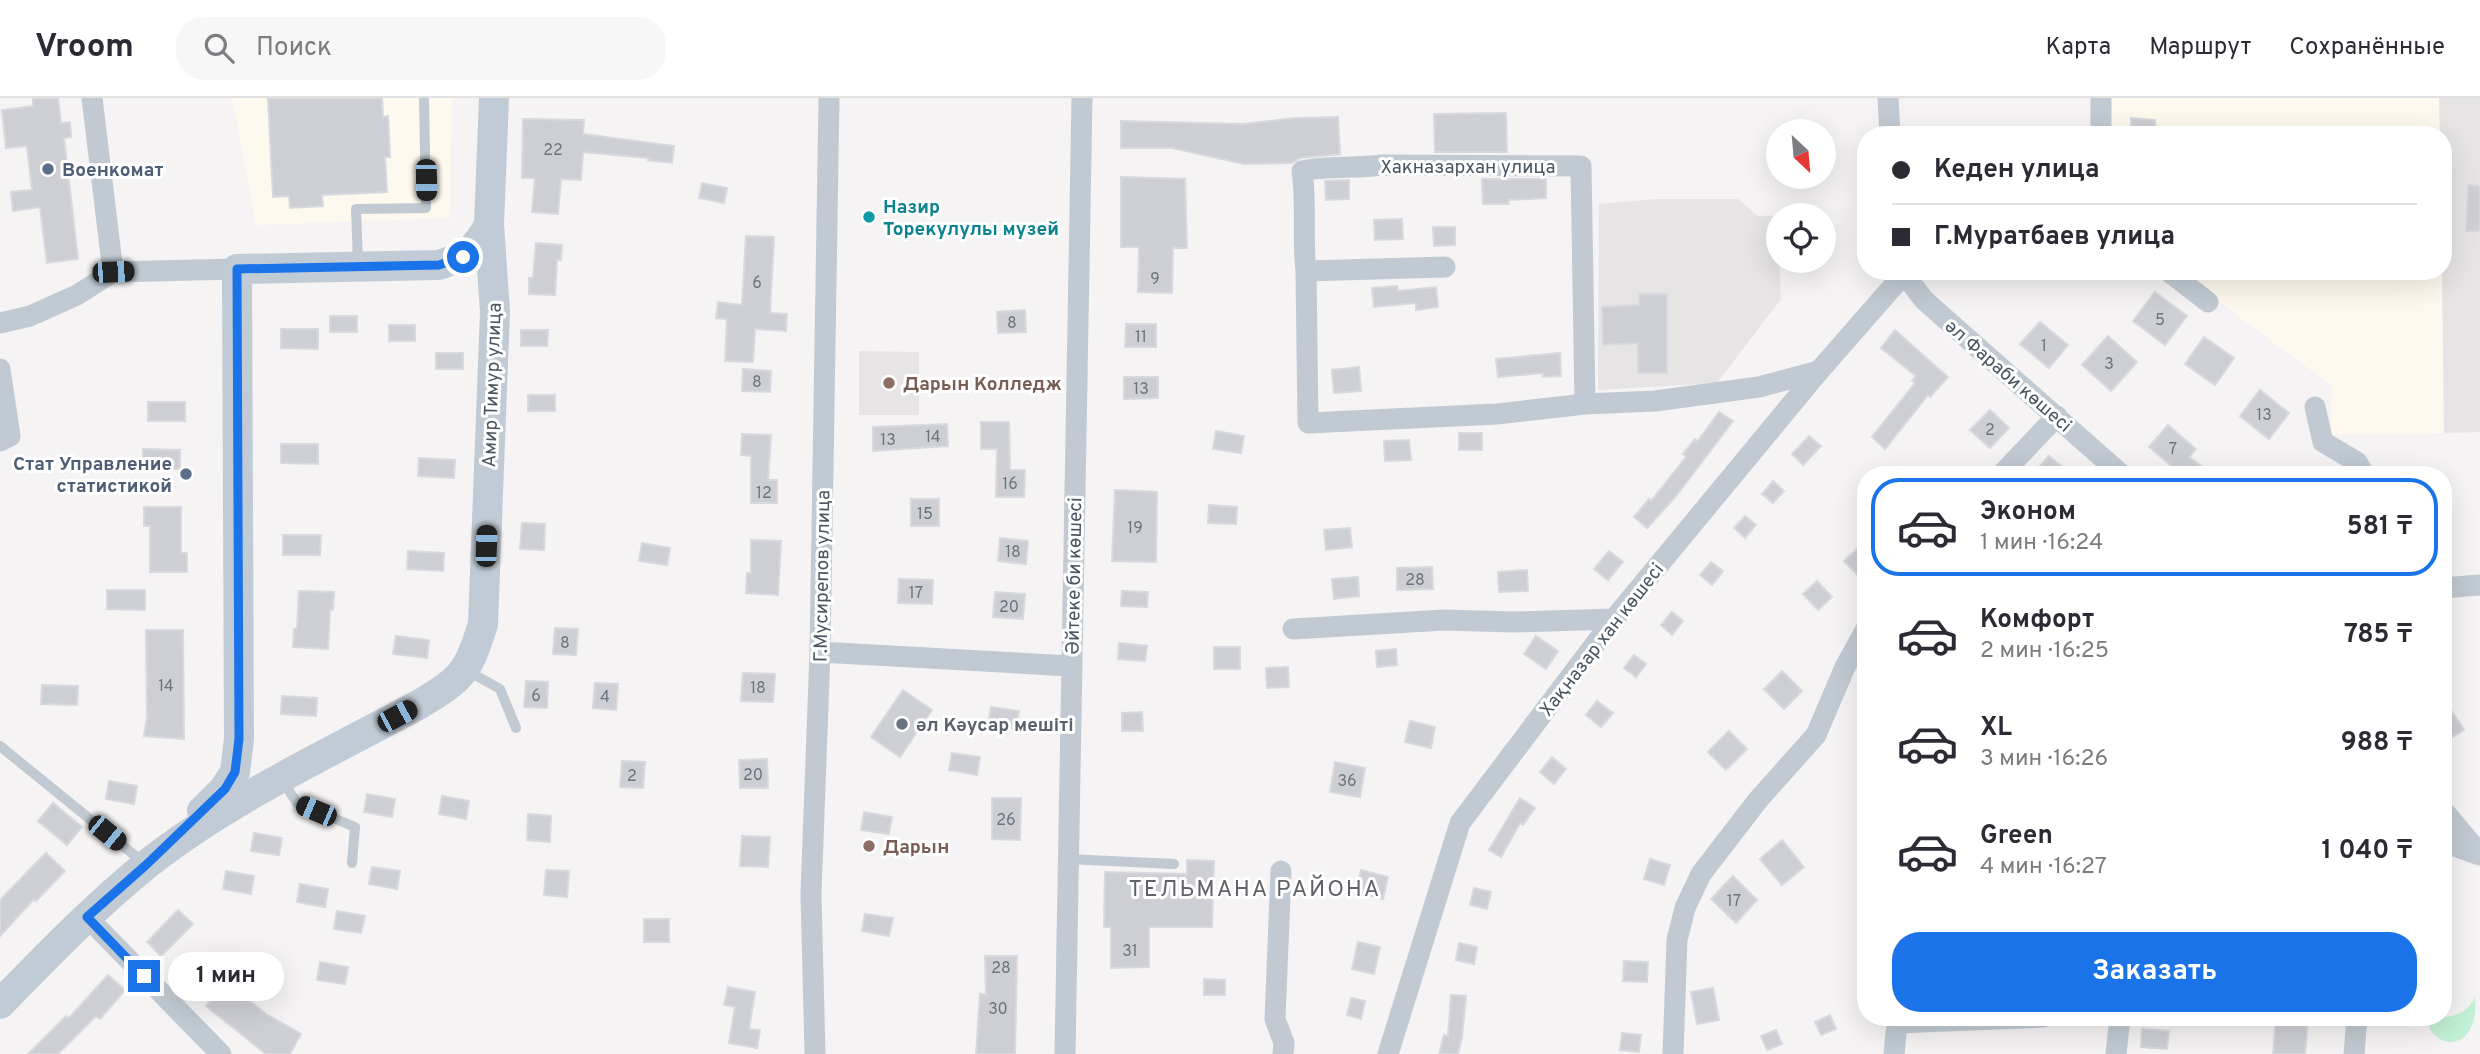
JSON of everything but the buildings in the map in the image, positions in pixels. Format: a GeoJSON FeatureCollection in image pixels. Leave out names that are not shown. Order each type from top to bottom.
{"type":"FeatureCollection","features":[{"type":"Feature","properties":{"kind":"main road","name":"Амир Тимур улица"},"geometry":{"type":"LineString","coordinates":[[466,670],[483,624],[495,311],[489,225],[494,98]]}},
{"type":"Feature","properties":{"kind":"main road"},"geometry":{"type":"LineString","coordinates":[[5,989],[146,865],[225,789],[235,772],[239,739],[237,269],[439,265],[463,257],[478,244],[489,225]]}},
{"type":"Feature","properties":{"kind":"main road"},"geometry":{"type":"LineString","coordinates":[[146,865],[238,801],[420,704],[445,689],[466,670]]}},
{"type":"Feature","properties":{"kind":"main road"},"geometry":{"type":"LineString","coordinates":[[239,739],[252,764],[263,775],[281,778]]}},
{"type":"Feature","properties":{"kind":"street"},"geometry":{"type":"LineString","coordinates":[[92,98],[113,272]]}},
{"type":"Feature","properties":{"kind":"street","name":"Г.Мусирепов улица"},"geometry":{"type":"LineString","coordinates":[[815,1054],[811,893],[820,652],[829,98]]}},
{"type":"Feature","properties":{"kind":"street","name":"Әйтеке би көшесі"},"geometry":{"type":"LineString","coordinates":[[1065,1054],[1082,98]]}},
{"type":"Feature","properties":{"kind":"street"},"geometry":{"type":"LineString","coordinates":[[1888,98],[1890,126]]}},
{"type":"Feature","properties":{"kind":"street"},"geometry":{"type":"LineString","coordinates":[[2101,98],[2101,126]]}},
{"type":"Feature","properties":{"kind":"street","name":"Хакназархан улица"},"geometry":{"type":"LineString","coordinates":[[1585,404],[1581,166],[1382,165],[1358,168],[1318,167],[1302,171],[1305,191],[1303,241],[1306,271],[1308,423],[1497,414],[1585,404],[1655,401],[1759,387],[1819,371]]}},
{"type":"Feature","properties":{"kind":"street"},"geometry":{"type":"LineString","coordinates":[[1306,271],[1446,267]]}},
{"type":"Feature","properties":{"kind":"street"},"geometry":{"type":"LineString","coordinates":[[0,323],[30,316],[65,300],[113,272],[237,269]]}},
{"type":"Feature","properties":{"kind":"street","name":"Хақназар хан көшесі"},"geometry":{"type":"LineString","coordinates":[[1388,1054],[1460,823],[1614,619],[1897,280]]}},
{"type":"Feature","properties":{"kind":"street","name":"әл Фараби көшесі"},"geometry":{"type":"LineString","coordinates":[[1908,280],[1924,300],[2112,466]]}},
{"type":"Feature","properties":{"kind":"street"},"geometry":{"type":"LineString","coordinates":[[2180,280],[2208,302]]}},
{"type":"Feature","properties":{"kind":"street"},"geometry":{"type":"LineString","coordinates":[[0,369],[9,436],[0,441]]}},
{"type":"Feature","properties":{"kind":"street"},"geometry":{"type":"LineString","coordinates":[[2315,407],[2323,442],[2359,466]]}},
{"type":"Feature","properties":{"kind":"street"},"geometry":{"type":"LineString","coordinates":[[2010,466],[2057,416]]}},
{"type":"Feature","properties":{"kind":"street"},"geometry":{"type":"LineString","coordinates":[[2452,587],[2480,585]]}},
{"type":"Feature","properties":{"kind":"street"},"geometry":{"type":"LineString","coordinates":[[1293,629],[1444,620],[1514,622],[1614,619]]}},
{"type":"Feature","properties":{"kind":"street"},"geometry":{"type":"LineString","coordinates":[[1672,1054],[1677,940],[1685,908],[1709,863],[1758,800],[1816,735],[1857,645]]}},
{"type":"Feature","properties":{"kind":"street"},"geometry":{"type":"LineString","coordinates":[[820,652],[1071,666]]}},
{"type":"Feature","properties":{"kind":"street"},"geometry":{"type":"LineString","coordinates":[[2452,821],[2480,854]]}},
{"type":"Feature","properties":{"kind":"street"},"geometry":{"type":"LineString","coordinates":[[2452,845],[2480,854]]}},
{"type":"Feature","properties":{"kind":"street"},"geometry":{"type":"LineString","coordinates":[[1281,871],[1275,1019],[1284,1043],[1283,1054]]}},
{"type":"Feature","properties":{"kind":"street"},"geometry":{"type":"LineString","coordinates":[[87,917],[221,1054]]}},
{"type":"Feature","properties":{"kind":"street"},"geometry":{"type":"LineString","coordinates":[[1894,1054],[1897,1026]]}},
{"type":"Feature","properties":{"kind":"street"},"geometry":{"type":"LineString","coordinates":[[2116,1054],[2119,1026]]}},
{"type":"Feature","properties":{"kind":"street"},"geometry":{"type":"LineString","coordinates":[[2354,1054],[2356,1026]]}},
{"type":"Feature","properties":{"kind":"lane"},"geometry":{"type":"LineString","coordinates":[[358,267],[356,209],[426,208],[424,98]]}},
{"type":"Feature","properties":{"kind":"lane"},"geometry":{"type":"LineString","coordinates":[[466,670],[500,689],[516,728]]}},
{"type":"Feature","properties":{"kind":"lane"},"geometry":{"type":"LineString","coordinates":[[0,746],[146,865]]}},
{"type":"Feature","properties":{"kind":"lane"},"geometry":{"type":"LineString","coordinates":[[281,778],[297,803],[355,827],[352,863]]}},
{"type":"Feature","properties":{"kind":"lane"},"geometry":{"type":"LineString","coordinates":[[1068,859],[1174,864]]}},
{"type":"Feature","properties":{"kind":"shaded area"},"geometry":{"type":"Polygon","coordinates":[[[232,98],[452,98],[450,218],[256,225],[232,98]]]}},
{"type":"Feature","properties":{"kind":"shaded area"},"geometry":{"type":"Polygon","coordinates":[[[2108,98],[2439,98],[2440,126],[2108,126],[2108,98]]]}},
{"type":"Feature","properties":{"kind":"shaded area"},"geometry":{"type":"Polygon","coordinates":[[[2439,98],[2480,98],[2480,432],[2444,433],[2442,280],[2452,280],[2452,126],[2440,126],[2439,98]]]}},
{"type":"Feature","properties":{"kind":"shaded area"},"geometry":{"type":"Polygon","coordinates":[[[1658,199],[1738,199],[1758,216],[1766,216],[1766,273],[1780,273],[1781,299],[1717,383],[1598,390],[1599,204],[1658,199]]]}},
{"type":"Feature","properties":{"kind":"shaded area"},"geometry":{"type":"Polygon","coordinates":[[[2190,280],[2442,280],[2444,433],[2330,434],[2332,386],[2190,280]]]}},
{"type":"Feature","properties":{"kind":"shaded area","name":"Дарын Колледж"},"geometry":{"type":"Polygon","coordinates":[[[859,351],[919,352],[919,415],[859,415],[859,351]]]}},
{"type":"Feature","properties":{"kind":"green space"},"geometry":{"type":"Polygon","coordinates":[[[2475,997],[2475,1015],[2464,1037],[2455,1042],[2446,1041],[2437,1037],[2430,1029],[2429,1026],[2452,1026],[2452,1015],[2466,1009],[2475,997]]]}},
{"type":"Feature","properties":{"kind":"place","name":"Военкомат"},"geometry":{"type":"Point","coordinates":[48,169]}},
{"type":"Feature","properties":{"kind":"place","name":"Назир Торекулулы музей"},"geometry":{"type":"Point","coordinates":[869,217]}},
{"type":"Feature","properties":{"kind":"place","name":"Дарын Колледж"},"geometry":{"type":"Point","coordinates":[889,383]}},
{"type":"Feature","properties":{"kind":"place","name":"Стат Управление статистикой"},"geometry":{"type":"Point","coordinates":[186,474]}},
{"type":"Feature","properties":{"kind":"place","name":"әл Кәусар мешіті"},"geometry":{"type":"Point","coordinates":[902,724]}},
{"type":"Feature","properties":{"kind":"place","name":"Дарын"},"geometry":{"type":"Point","coordinates":[869,846]}},
{"type":"Feature","properties":{"kind":"district","name":"ТЕЛЬМАНА РАЙОНА"},"geometry":{"type":"Point","coordinates":[1255,888]}},
{"type":"Feature","properties":{"kind":"route"},"geometry":{"type":"LineString","coordinates":[[144,976],[87,917],[225,789],[235,772],[239,739],[237,269],[439,265],[463,257]]}}]}
